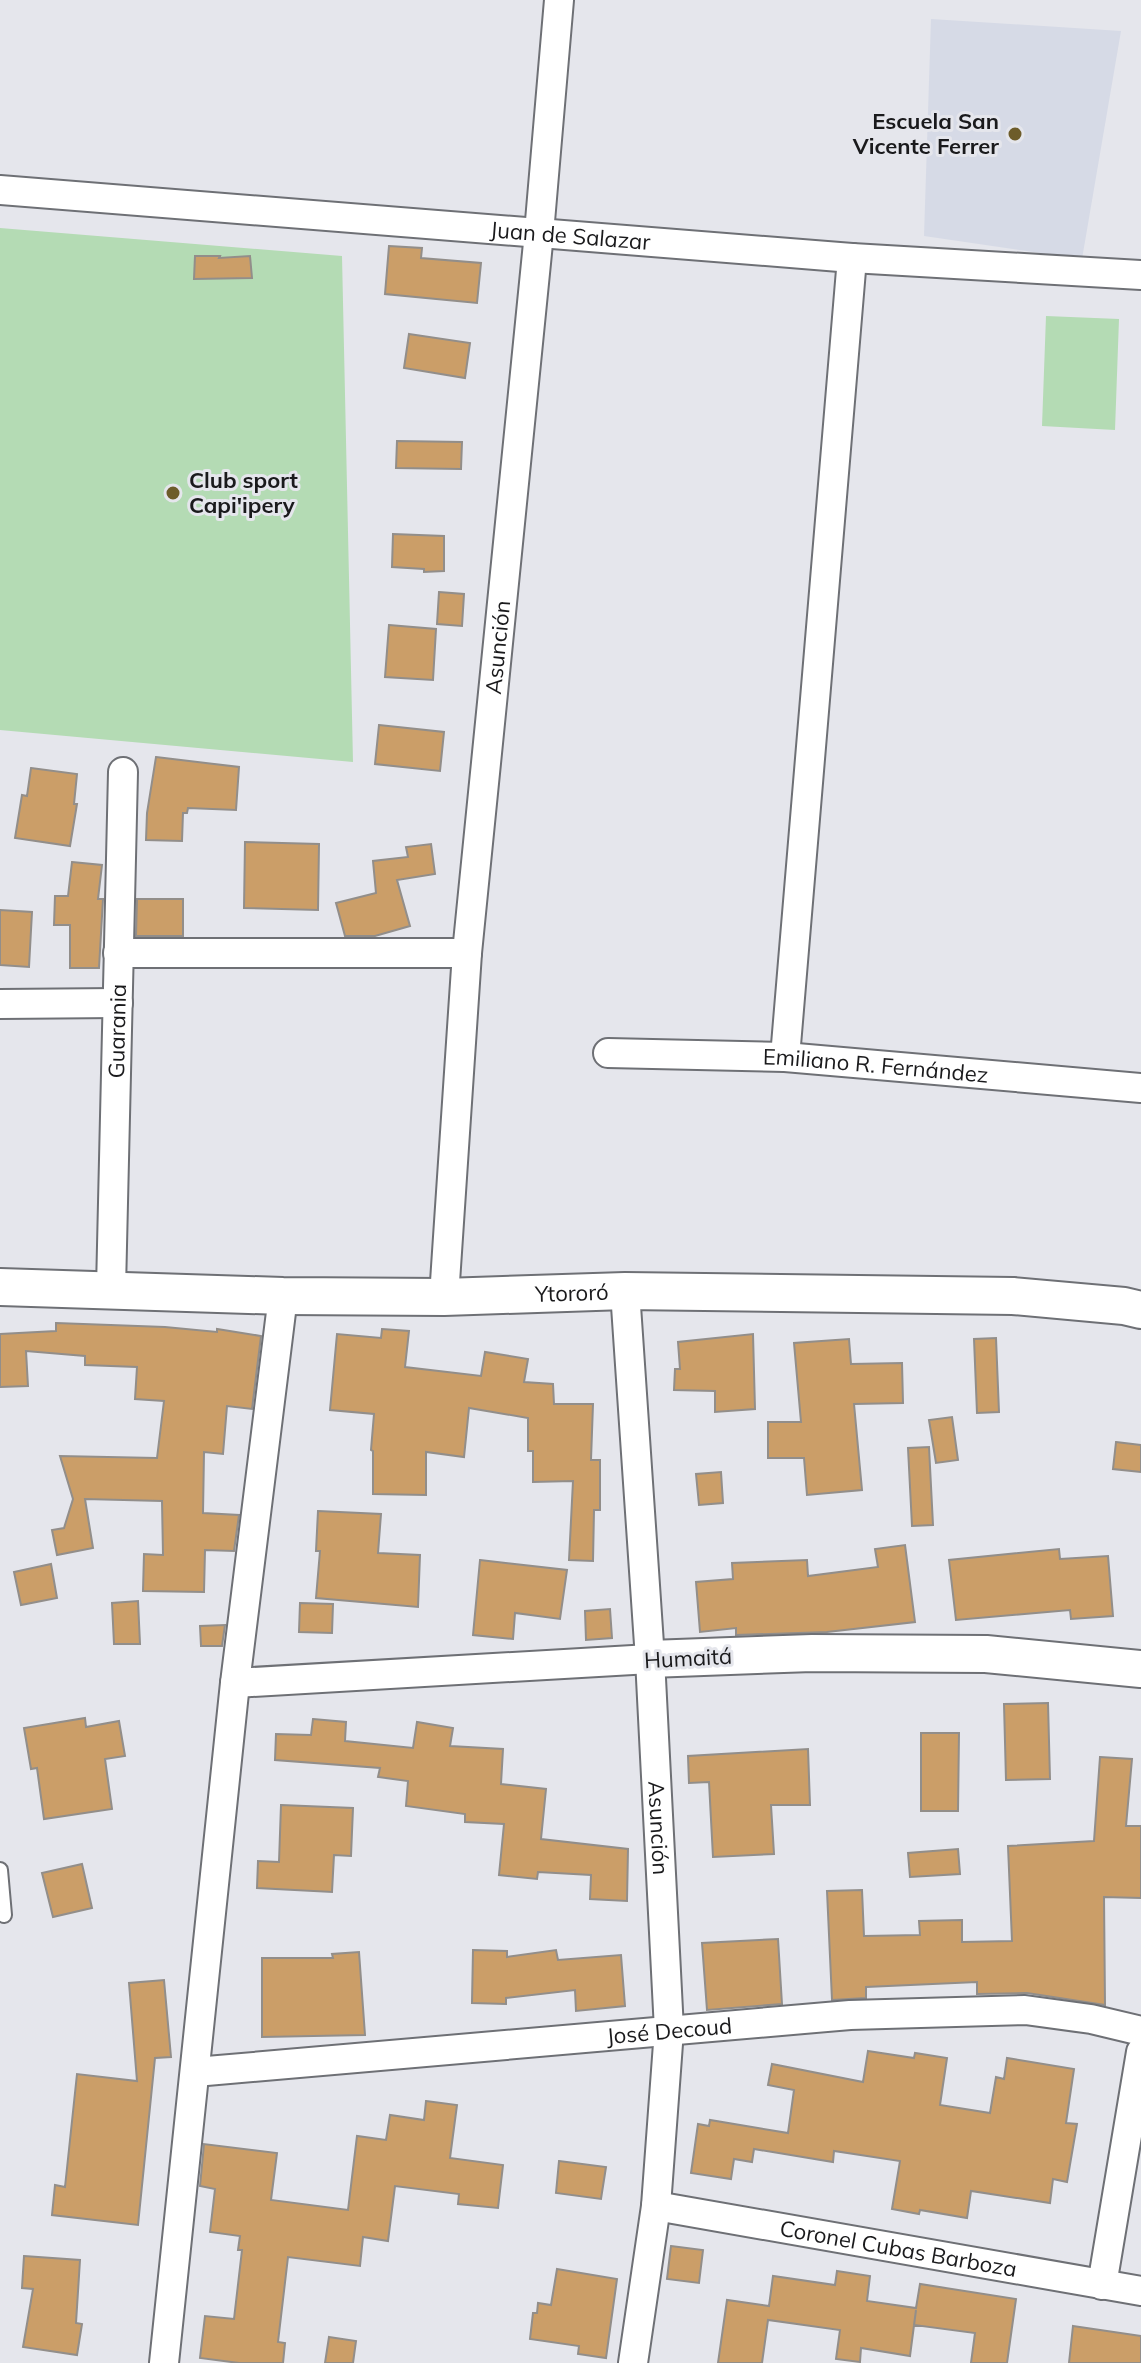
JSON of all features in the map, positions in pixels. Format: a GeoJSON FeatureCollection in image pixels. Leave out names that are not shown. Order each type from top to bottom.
{"type":"FeatureCollection","features":[{"type":"Feature","properties":{"kind":"street","name":"Asunción"},"geometry":{"type":"LineString","coordinates":[[444,1297],[467,953],[539,233],[559,0]]}},
{"type":"Feature","properties":{"kind":"street","name":"Juan de Salazar"},"geometry":{"type":"LineString","coordinates":[[0,190],[852,258],[1141,275]]}},
{"type":"Feature","properties":{"kind":"street"},"geometry":{"type":"LineString","coordinates":[[785,1057],[852,258]]}},
{"type":"Feature","properties":{"kind":"street","name":"Guarania"},"geometry":{"type":"LineString","coordinates":[[111,1289],[123,772]]}},
{"type":"Feature","properties":{"kind":"street"},"geometry":{"type":"LineString","coordinates":[[118,953],[467,953]]}},
{"type":"Feature","properties":{"kind":"street"},"geometry":{"type":"LineString","coordinates":[[0,1004],[118,1003]]}},
{"type":"Feature","properties":{"kind":"street","name":"Emiliano R. Fernández"},"geometry":{"type":"LineString","coordinates":[[608,1053],[785,1057],[1141,1088]]}},
{"type":"Feature","properties":{"kind":"street","name":"Ytororó"},"geometry":{"type":"LineString","coordinates":[[0,1287],[283,1296],[444,1297],[625,1291],[1013,1296],[1141,1310]]}},
{"type":"Feature","properties":{"kind":"street","name":"Asunción"},"geometry":{"type":"LineString","coordinates":[[625,1291],[650,1659],[669,2030],[656,2206],[633,2363]]}},
{"type":"Feature","properties":{"kind":"street"},"geometry":{"type":"LineString","coordinates":[[164,2363],[235,1683],[283,1296]]}},
{"type":"Feature","properties":{"kind":"street","name":"Humaitá"},"geometry":{"type":"LineString","coordinates":[[235,1683],[650,1659],[812,1653],[986,1654],[1141,1669]]}},
{"type":"Feature","properties":{"kind":"street","name":"José Decoud"},"geometry":{"type":"LineString","coordinates":[[195,2072],[850,2015],[1025,2010],[1091,2019],[1141,2031]]}},
{"type":"Feature","properties":{"kind":"street"},"geometry":{"type":"LineString","coordinates":[[1102,2285],[1139,2066]]}},
{"type":"Feature","properties":{"kind":"street","name":"Coronel Cubas Barboza"},"geometry":{"type":"LineString","coordinates":[[656,2206],[1141,2291]]}},
{"type":"Feature","properties":{"kind":"lane"},"geometry":{"type":"LineString","coordinates":[[0,1870],[4,1915]]}},
{"type":"Feature","properties":{"kind":"shaded area","name":"Escuela San Vicente Ferrer"},"geometry":{"type":"Polygon","coordinates":[[[931,19],[1121,31],[1082,259],[924,236],[931,19]]]}},
{"type":"Feature","properties":{"kind":"green space","name":"Club sport Capi'ipery"},"geometry":{"type":"Polygon","coordinates":[[[0,228],[342,256],[353,762],[0,730],[0,228]]]}},
{"type":"Feature","properties":{"kind":"green space"},"geometry":{"type":"Polygon","coordinates":[[[1046,316],[1119,319],[1115,430],[1042,426],[1046,316]]]}},
{"type":"Feature","properties":{"kind":"building"},"geometry":{"type":"Polygon","coordinates":[[[389,246],[422,248],[421,258],[481,263],[477,303],[385,294],[389,246]]]}},
{"type":"Feature","properties":{"kind":"building"},"geometry":{"type":"Polygon","coordinates":[[[195,256],[250,256],[252,278],[194,279],[195,256]]]}},
{"type":"Feature","properties":{"kind":"building"},"geometry":{"type":"Polygon","coordinates":[[[409,334],[470,343],[465,378],[404,368],[409,334]]]}},
{"type":"Feature","properties":{"kind":"building"},"geometry":{"type":"Polygon","coordinates":[[[397,441],[462,442],[461,469],[396,468],[397,441]]]}},
{"type":"Feature","properties":{"kind":"building"},"geometry":{"type":"Polygon","coordinates":[[[393,534],[444,536],[444,571],[424,572],[424,569],[392,567],[393,534]]]}},
{"type":"Feature","properties":{"kind":"building"},"geometry":{"type":"Polygon","coordinates":[[[439,592],[464,594],[462,626],[437,624],[439,592]]]}},
{"type":"Feature","properties":{"kind":"building"},"geometry":{"type":"Polygon","coordinates":[[[389,625],[436,629],[433,680],[385,677],[389,625]]]}},
{"type":"Feature","properties":{"kind":"building"},"geometry":{"type":"Polygon","coordinates":[[[379,725],[444,732],[440,771],[375,764],[379,725]]]}},
{"type":"Feature","properties":{"kind":"building"},"geometry":{"type":"Polygon","coordinates":[[[156,757],[239,767],[236,810],[188,808],[187,813],[183,813],[182,841],[146,840],[156,757]]]}},
{"type":"Feature","properties":{"kind":"building"},"geometry":{"type":"Polygon","coordinates":[[[31,768],[77,774],[74,804],[77,804],[70,846],[15,838],[22,795],[27,796],[31,768]]]}},
{"type":"Feature","properties":{"kind":"building"},"geometry":{"type":"Polygon","coordinates":[[[245,842],[319,844],[318,910],[244,908],[245,842]]]}},
{"type":"Feature","properties":{"kind":"building"},"geometry":{"type":"Polygon","coordinates":[[[431,844],[435,874],[397,880],[410,926],[375,936],[345,936],[336,903],[376,893],[373,861],[408,857],[406,847],[431,844]]]}},
{"type":"Feature","properties":{"kind":"building"},"geometry":{"type":"Polygon","coordinates":[[[72,862],[102,865],[98,899],[103,899],[99,968],[70,968],[70,925],[54,925],[55,896],[68,896],[72,862]]]}},
{"type":"Feature","properties":{"kind":"building"},"geometry":{"type":"Polygon","coordinates":[[[137,899],[183,899],[183,936],[136,936],[137,899]]]}},
{"type":"Feature","properties":{"kind":"building"},"geometry":{"type":"Polygon","coordinates":[[[0,910],[32,912],[29,967],[0,965],[0,910]]]}},
{"type":"Feature","properties":{"kind":"building"},"geometry":{"type":"Polygon","coordinates":[[[56,1323],[217,1332],[217,1329],[261,1336],[252,1409],[227,1406],[223,1454],[204,1452],[203,1513],[239,1515],[234,1551],[205,1550],[204,1592],[143,1591],[144,1554],[163,1555],[162,1501],[85,1499],[93,1548],[57,1555],[52,1530],[64,1528],[73,1499],[60,1456],[157,1458],[164,1401],[135,1399],[137,1367],[85,1365],[85,1356],[26,1351],[28,1386],[0,1387],[0,1334],[56,1331],[56,1323]]]}},
{"type":"Feature","properties":{"kind":"building"},"geometry":{"type":"Polygon","coordinates":[[[382,1329],[409,1331],[405,1367],[481,1376],[485,1352],[528,1359],[524,1382],[553,1384],[554,1404],[593,1404],[591,1460],[600,1460],[600,1510],[594,1510],[593,1561],[569,1560],[573,1481],[533,1482],[533,1451],[528,1451],[528,1418],[469,1408],[464,1457],[426,1452],[426,1495],[373,1494],[371,1450],[374,1414],[330,1410],[337,1334],[381,1338],[382,1329]]]}},
{"type":"Feature","properties":{"kind":"building"},"geometry":{"type":"Polygon","coordinates":[[[753,1334],[755,1409],[715,1412],[715,1391],[674,1390],[675,1369],[680,1369],[678,1342],[753,1334]]]}},
{"type":"Feature","properties":{"kind":"building"},"geometry":{"type":"Polygon","coordinates":[[[996,1338],[999,1412],[977,1413],[974,1339],[996,1338]]]}},
{"type":"Feature","properties":{"kind":"building"},"geometry":{"type":"Polygon","coordinates":[[[849,1339],[851,1364],[902,1363],[903,1403],[854,1404],[862,1490],[807,1495],[804,1458],[768,1458],[768,1422],[801,1422],[794,1343],[849,1339]]]}},
{"type":"Feature","properties":{"kind":"building"},"geometry":{"type":"Polygon","coordinates":[[[952,1417],[958,1460],[936,1463],[929,1420],[952,1417]]]}},
{"type":"Feature","properties":{"kind":"building"},"geometry":{"type":"Polygon","coordinates":[[[1116,1442],[1141,1445],[1141,1472],[1113,1469],[1116,1442]]]}},
{"type":"Feature","properties":{"kind":"building"},"geometry":{"type":"Polygon","coordinates":[[[929,1447],[933,1525],[912,1526],[908,1448],[929,1447]]]}},
{"type":"Feature","properties":{"kind":"building"},"geometry":{"type":"Polygon","coordinates":[[[721,1472],[723,1503],[699,1505],[696,1474],[721,1472]]]}},
{"type":"Feature","properties":{"kind":"building"},"geometry":{"type":"Polygon","coordinates":[[[318,1511],[381,1514],[378,1553],[420,1555],[418,1607],[316,1598],[320,1551],[316,1551],[318,1511]]]}},
{"type":"Feature","properties":{"kind":"building"},"geometry":{"type":"Polygon","coordinates":[[[905,1545],[915,1622],[827,1632],[736,1635],[736,1628],[700,1632],[696,1582],[733,1579],[732,1563],[807,1560],[808,1576],[878,1567],[875,1549],[905,1545]]]}},
{"type":"Feature","properties":{"kind":"building"},"geometry":{"type":"Polygon","coordinates":[[[1059,1549],[1060,1559],[1108,1556],[1113,1616],[1071,1619],[1070,1610],[956,1620],[949,1560],[1059,1549]]]}},
{"type":"Feature","properties":{"kind":"building"},"geometry":{"type":"Polygon","coordinates":[[[480,1560],[567,1570],[560,1619],[515,1613],[513,1639],[473,1635],[480,1560]]]}},
{"type":"Feature","properties":{"kind":"building"},"geometry":{"type":"Polygon","coordinates":[[[51,1564],[57,1598],[21,1605],[14,1572],[51,1564]]]}},
{"type":"Feature","properties":{"kind":"building"},"geometry":{"type":"Polygon","coordinates":[[[138,1601],[140,1644],[114,1644],[112,1603],[138,1601]]]}},
{"type":"Feature","properties":{"kind":"building"},"geometry":{"type":"Polygon","coordinates":[[[300,1603],[333,1604],[332,1633],[299,1632],[300,1603]]]}},
{"type":"Feature","properties":{"kind":"building"},"geometry":{"type":"Polygon","coordinates":[[[610,1609],[612,1638],[586,1640],[585,1611],[610,1609]]]}},
{"type":"Feature","properties":{"kind":"building"},"geometry":{"type":"Polygon","coordinates":[[[225,1625],[222,1646],[201,1646],[200,1626],[225,1625]]]}},
{"type":"Feature","properties":{"kind":"building"},"geometry":{"type":"Polygon","coordinates":[[[1048,1703],[1050,1779],[1006,1780],[1004,1704],[1048,1703]]]}},
{"type":"Feature","properties":{"kind":"building"},"geometry":{"type":"Polygon","coordinates":[[[85,1718],[86,1727],[119,1721],[125,1756],[105,1759],[112,1809],[44,1819],[37,1768],[31,1769],[24,1728],[85,1718]]]}},
{"type":"Feature","properties":{"kind":"building"},"geometry":{"type":"Polygon","coordinates":[[[313,1719],[346,1722],[345,1741],[413,1748],[417,1722],[453,1728],[450,1746],[503,1749],[501,1784],[546,1789],[541,1839],[628,1849],[627,1901],[590,1899],[591,1875],[538,1872],[537,1879],[499,1875],[504,1824],[465,1822],[465,1814],[406,1806],[408,1781],[378,1777],[380,1768],[275,1760],[276,1734],[311,1735],[313,1719]]]}},
{"type":"Feature","properties":{"kind":"building"},"geometry":{"type":"Polygon","coordinates":[[[921,1733],[959,1733],[958,1811],[921,1811],[921,1733]]]}},
{"type":"Feature","properties":{"kind":"building"},"geometry":{"type":"Polygon","coordinates":[[[808,1749],[810,1805],[771,1805],[774,1854],[713,1857],[709,1782],[689,1783],[688,1756],[808,1749]]]}},
{"type":"Feature","properties":{"kind":"building"},"geometry":{"type":"Polygon","coordinates":[[[1100,1757],[1132,1759],[1126,1826],[1141,1826],[1141,1898],[1104,1897],[1105,2005],[1027,1993],[977,1994],[977,1982],[866,1987],[866,1998],[832,2000],[827,1891],[862,1890],[864,1936],[920,1935],[919,1921],[962,1920],[962,1942],[1012,1941],[1008,1846],[1094,1841],[1100,1757]]]}},
{"type":"Feature","properties":{"kind":"building"},"geometry":{"type":"Polygon","coordinates":[[[281,1805],[353,1808],[351,1856],[334,1855],[332,1892],[257,1888],[258,1861],[279,1862],[281,1805]]]}},
{"type":"Feature","properties":{"kind":"building"},"geometry":{"type":"Polygon","coordinates":[[[958,1849],[960,1874],[910,1877],[908,1853],[958,1849]]]}},
{"type":"Feature","properties":{"kind":"building"},"geometry":{"type":"Polygon","coordinates":[[[82,1864],[92,1908],[53,1917],[42,1873],[82,1864]]]}},
{"type":"Feature","properties":{"kind":"building"},"geometry":{"type":"Polygon","coordinates":[[[778,1939],[782,2004],[707,2010],[702,1943],[778,1939]]]}},
{"type":"Feature","properties":{"kind":"building"},"geometry":{"type":"Polygon","coordinates":[[[473,1950],[507,1951],[507,1957],[556,1950],[558,1960],[621,1955],[625,2006],[576,2011],[575,1990],[506,1998],[506,2004],[472,2003],[473,1950]]]}},
{"type":"Feature","properties":{"kind":"building"},"geometry":{"type":"Polygon","coordinates":[[[359,1952],[365,2035],[262,2037],[262,1958],[333,1958],[332,1954],[359,1952]]]}},
{"type":"Feature","properties":{"kind":"building"},"geometry":{"type":"Polygon","coordinates":[[[164,1980],[171,2057],[155,2058],[138,2225],[52,2215],[55,2185],[65,2187],[77,2074],[137,2081],[129,1983],[164,1980]]]}},
{"type":"Feature","properties":{"kind":"building"},"geometry":{"type":"Polygon","coordinates":[[[868,2051],[914,2058],[915,2053],[947,2058],[940,2105],[990,2113],[996,2077],[1004,2079],[1007,2058],[1074,2069],[1066,2123],[1077,2124],[1067,2182],[1053,2179],[1050,2203],[971,2191],[967,2218],[892,2209],[900,2161],[834,2151],[833,2162],[754,2149],[752,2162],[734,2159],[731,2179],[691,2173],[698,2124],[709,2126],[710,2120],[788,2133],[794,2090],[768,2085],[772,2064],[863,2082],[868,2051]]]}},
{"type":"Feature","properties":{"kind":"building"},"geometry":{"type":"Polygon","coordinates":[[[426,2101],[457,2105],[450,2158],[503,2165],[498,2208],[458,2204],[459,2194],[395,2186],[388,2241],[363,2237],[360,2266],[288,2257],[278,2342],[285,2343],[283,2363],[239,2363],[200,2358],[205,2316],[234,2319],[242,2250],[238,2250],[240,2236],[210,2232],[215,2189],[200,2186],[204,2144],[277,2153],[271,2200],[348,2210],[357,2136],[386,2140],[390,2115],[424,2120],[426,2101]]]}},
{"type":"Feature","properties":{"kind":"building"},"geometry":{"type":"Polygon","coordinates":[[[559,2161],[606,2167],[601,2199],[556,2193],[559,2161]]]}},
{"type":"Feature","properties":{"kind":"building"},"geometry":{"type":"Polygon","coordinates":[[[671,2246],[703,2250],[699,2283],[667,2279],[671,2246]]]}},
{"type":"Feature","properties":{"kind":"building"},"geometry":{"type":"Polygon","coordinates":[[[24,2256],[80,2260],[76,2323],[82,2324],[77,2355],[23,2347],[33,2289],[22,2288],[24,2256]]]}},
{"type":"Feature","properties":{"kind":"building"},"geometry":{"type":"Polygon","coordinates":[[[557,2269],[617,2279],[606,2358],[578,2354],[579,2346],[530,2339],[533,2313],[537,2313],[538,2303],[551,2305],[557,2269]]]}},
{"type":"Feature","properties":{"kind":"building"},"geometry":{"type":"Polygon","coordinates":[[[837,2271],[870,2276],[867,2301],[916,2308],[920,2284],[1016,2299],[1007,2363],[971,2363],[975,2333],[914,2325],[910,2356],[861,2348],[860,2362],[836,2359],[840,2330],[768,2320],[762,2363],[718,2363],[727,2300],[769,2306],[773,2276],[835,2285],[837,2271]]]}},
{"type":"Feature","properties":{"kind":"building"},"geometry":{"type":"Polygon","coordinates":[[[1073,2326],[1141,2336],[1141,2363],[1069,2363],[1073,2326]]]}},
{"type":"Feature","properties":{"kind":"building"},"geometry":{"type":"Polygon","coordinates":[[[329,2337],[356,2341],[353,2363],[325,2363],[329,2337]]]}},
{"type":"Feature","properties":{"kind":"place","name":"Escuela San Vicente Ferrer"},"geometry":{"type":"Point","coordinates":[1015,134]}},
{"type":"Feature","properties":{"kind":"place","name":"Club sport Capi'ipery"},"geometry":{"type":"Point","coordinates":[173,493]}}]}
